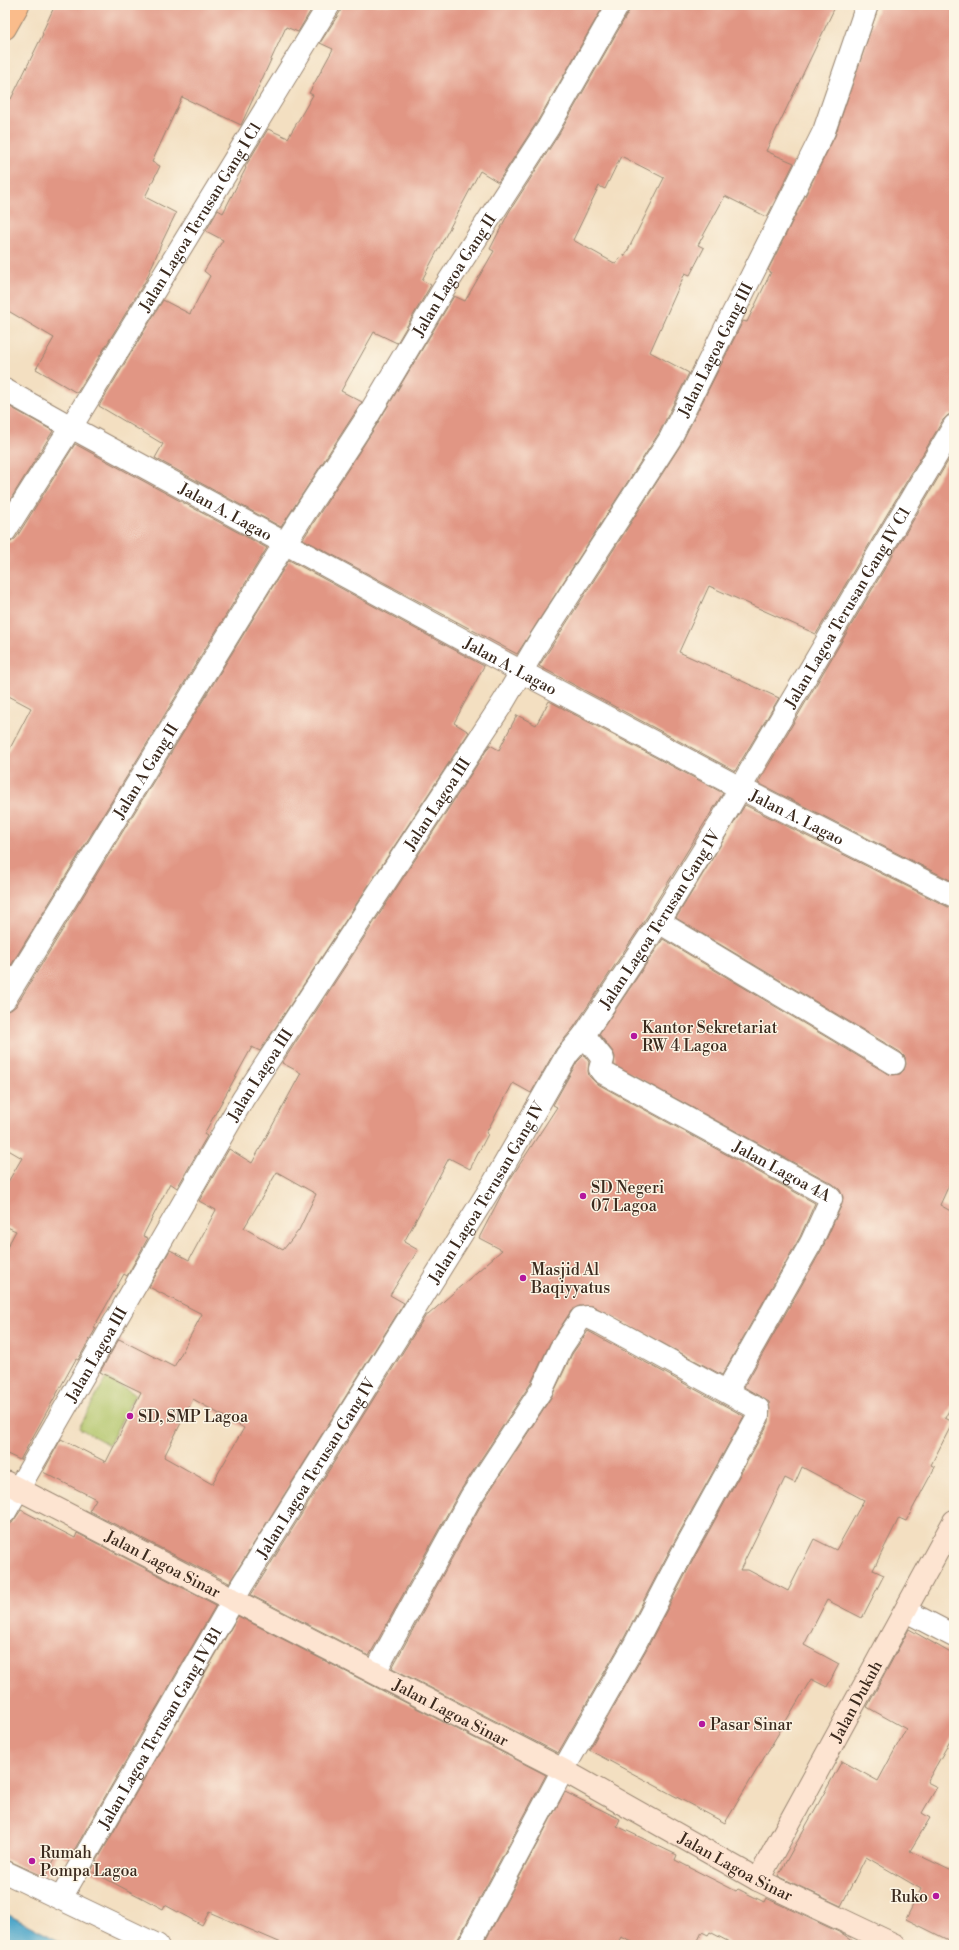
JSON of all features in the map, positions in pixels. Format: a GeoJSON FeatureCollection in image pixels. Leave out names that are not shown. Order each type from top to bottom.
{"type":"FeatureCollection","features":[{"type":"Feature","properties":{"kind":"highway"},"geometry":{"type":"LineString","coordinates":[[5,28],[18,5]]}},
{"type":"Feature","properties":{"kind":"street","name":"Jalan Lagoa Terusan Gang I C1"},"geometry":{"type":"LineString","coordinates":[[5,531],[71,427],[329,5]]}},
{"type":"Feature","properties":{"kind":"street","name":"Jalan Lagoa Gang II"},"geometry":{"type":"LineString","coordinates":[[285,543],[366,419],[443,290],[548,128],[618,5]]}},
{"type":"Feature","properties":{"kind":"street","name":"Jalan Lagoa Gang III"},"geometry":{"type":"LineString","coordinates":[[520,672],[670,439],[824,131],[867,5]]}},
{"type":"Feature","properties":{"kind":"street","name":"Jalan A. Lagao"},"geometry":{"type":"LineString","coordinates":[[5,390],[520,672],[740,788],[954,896]]}},
{"type":"Feature","properties":{"kind":"street","name":"Jalan Lagoa Terusan Gang IV C1"},"geometry":{"type":"LineString","coordinates":[[740,788],[954,426]]}},
{"type":"Feature","properties":{"kind":"street","name":"Jalan A Gang II"},"geometry":{"type":"LineString","coordinates":[[5,999],[285,543]]}},
{"type":"Feature","properties":{"kind":"street","name":"Jalan Lagoa III"},"geometry":{"type":"LineString","coordinates":[[5,1512],[12,1486],[38,1454],[243,1099],[504,701],[520,672]]}},
{"type":"Feature","properties":{"kind":"street","name":"Jalan Lagoa Terusan Gang IV"},"geometry":{"type":"LineString","coordinates":[[235,1599],[493,1184],[567,1055],[584,1035],[659,922],[740,788]]}},
{"type":"Feature","properties":{"kind":"street"},"geometry":{"type":"LineString","coordinates":[[659,922],[894,1063]]}},
{"type":"Feature","properties":{"kind":"street","name":"Jalan Lagoa 4A"},"geometry":{"type":"LineString","coordinates":[[584,1035],[603,1059],[600,1069],[602,1072],[827,1195],[831,1199],[811,1242],[728,1391]]}},
{"type":"Feature","properties":{"kind":"street"},"geometry":{"type":"LineString","coordinates":[[375,1672],[471,1497],[517,1424],[542,1390],[561,1348],[581,1318],[588,1318],[601,1323],[728,1391],[758,1409],[758,1416],[683,1552],[635,1644],[563,1770],[469,1945]]}},
{"type":"Feature","properties":{"kind":"street","name":"Jalan Lagoa Sinar"},"geometry":{"type":"LineString","coordinates":[[12,1486],[235,1599],[563,1770],[758,1880],[895,1945]]}},
{"type":"Feature","properties":{"kind":"street","name":"Jalan Dukuh"},"geometry":{"type":"LineString","coordinates":[[758,1880],[954,1521]]}},
{"type":"Feature","properties":{"kind":"street","name":"Jalan Lagoa Terusan Gang IV B1"},"geometry":{"type":"LineString","coordinates":[[61,1898],[235,1599]]}},
{"type":"Feature","properties":{"kind":"street"},"geometry":{"type":"LineString","coordinates":[[906,1611],[954,1636]]}},
{"type":"Feature","properties":{"kind":"street"},"geometry":{"type":"LineString","coordinates":[[5,1872],[157,1945]]}},
{"type":"Feature","properties":{"kind":"green space"},"geometry":{"type":"Polygon","coordinates":[[[106,1378],[135,1394],[109,1445],[79,1428],[106,1378]]]}},
{"type":"Feature","properties":{"kind":"water"},"geometry":{"type":"Polygon","coordinates":[[[5,1913],[67,1945],[5,1945],[5,1913]]]}},
{"type":"Feature","properties":{"kind":"building"},"geometry":{"type":"Polygon","coordinates":[[[55,5],[314,5],[298,32],[286,27],[241,125],[182,97],[152,162],[160,166],[145,197],[176,213],[146,280],[77,393],[36,369],[54,338],[5,309],[5,96],[11,99],[43,34],[42,33],[55,5]]]}},
{"type":"Feature","properties":{"kind":"building"},"geometry":{"type":"Polygon","coordinates":[[[341,5],[604,5],[537,122],[498,182],[480,171],[422,280],[431,285],[397,343],[374,332],[341,391],[362,402],[281,527],[155,458],[163,444],[99,406],[163,300],[190,314],[210,276],[204,271],[223,240],[206,231],[218,210],[223,213],[246,168],[245,167],[268,129],[288,138],[313,95],[309,93],[333,49],[320,43],[340,12],[341,5]]]}},
{"type":"Feature","properties":{"kind":"building"},"geometry":{"type":"Polygon","coordinates":[[[630,5],[836,5],[766,151],[794,163],[767,217],[725,196],[698,245],[704,248],[690,275],[685,273],[650,352],[689,373],[659,433],[517,654],[303,539],[376,426],[454,296],[465,301],[494,251],[490,249],[509,212],[559,134],[629,11],[630,5]],[[621,156],[605,189],[599,186],[573,240],[616,264],[622,254],[625,256],[664,178],[621,156]]]}},
{"type":"Feature","properties":{"kind":"building"},"geometry":{"type":"Polygon","coordinates":[[[879,5],[954,5],[954,414],[948,415],[943,420],[816,634],[709,586],[679,652],[779,698],[735,771],[539,666],[680,446],[743,321],[747,322],[771,272],[768,270],[835,136],[879,5]]]}},
{"type":"Feature","properties":{"kind":"building"},"geometry":{"type":"Polygon","coordinates":[[[5,404],[53,431],[5,508],[5,404]]]}},
{"type":"Feature","properties":{"kind":"building"},"geometry":{"type":"Polygon","coordinates":[[[75,444],[267,548],[5,975],[5,758],[31,708],[5,694],[5,543],[11,542],[16,538],[75,444]]]}},
{"type":"Feature","properties":{"kind":"building"},"geometry":{"type":"Polygon","coordinates":[[[954,451],[954,882],[758,783],[954,451]]]}},
{"type":"Feature","properties":{"kind":"building"},"geometry":{"type":"Polygon","coordinates":[[[289,560],[484,666],[454,723],[469,732],[260,1051],[252,1047],[204,1134],[207,1136],[177,1188],[170,1183],[143,1236],[148,1238],[127,1276],[124,1274],[94,1327],[96,1328],[78,1360],[76,1359],[20,1460],[5,1453],[5,1251],[16,1231],[5,1226],[5,1187],[22,1158],[5,1148],[5,1011],[11,1010],[16,1006],[289,560]]]}},
{"type":"Feature","properties":{"kind":"building"},"geometry":{"type":"Polygon","coordinates":[[[549,701],[723,793],[648,915],[574,1027],[556,1049],[531,1093],[513,1083],[486,1133],[488,1134],[470,1169],[449,1158],[404,1242],[418,1250],[390,1295],[404,1303],[229,1583],[89,1511],[96,1499],[43,1472],[61,1439],[106,1462],[141,1392],[100,1372],[119,1339],[174,1367],[202,1314],[149,1287],[170,1250],[189,1260],[216,1210],[199,1201],[229,1149],[252,1163],[301,1073],[282,1063],[490,745],[499,750],[517,715],[536,725],[549,701]],[[277,1172],[244,1228],[283,1250],[299,1230],[316,1194],[277,1172]],[[193,1399],[164,1457],[212,1484],[244,1428],[193,1399]]]}},
{"type":"Feature","properties":{"kind":"building"},"geometry":{"type":"Polygon","coordinates":[[[745,805],[948,907],[954,908],[954,1174],[940,1205],[954,1213],[954,1401],[945,1418],[953,1422],[931,1465],[935,1467],[906,1521],[899,1518],[873,1570],[884,1575],[862,1618],[827,1600],[804,1645],[839,1664],[827,1687],[811,1679],[725,1823],[589,1750],[646,1650],[694,1558],[769,1422],[769,1402],[744,1387],[822,1249],[842,1204],[843,1197],[840,1190],[833,1184],[614,1065],[615,1057],[613,1052],[599,1034],[663,939],[888,1074],[900,1074],[904,1070],[906,1064],[905,1057],[900,1052],[676,918],[745,805]],[[802,1467],[795,1483],[785,1478],[740,1570],[748,1570],[788,1591],[814,1539],[836,1550],[864,1500],[802,1467]]]}},
{"type":"Feature","properties":{"kind":"building"},"geometry":{"type":"Polygon","coordinates":[[[584,1055],[589,1062],[589,1076],[596,1083],[815,1203],[800,1237],[722,1375],[593,1306],[579,1306],[571,1311],[550,1343],[531,1383],[460,1491],[369,1656],[251,1595],[426,1315],[428,1315],[502,1250],[479,1238],[507,1184],[557,1107],[553,1105],[577,1062],[584,1055]]]}},
{"type":"Feature","properties":{"kind":"building"},"geometry":{"type":"Polygon","coordinates":[[[588,1331],[744,1416],[672,1546],[624,1638],[558,1753],[392,1668],[482,1503],[552,1396],[572,1354],[588,1331]]]}},
{"type":"Feature","properties":{"kind":"building"},"geometry":{"type":"Polygon","coordinates":[[[21,1510],[75,1538],[77,1533],[216,1605],[69,1859],[58,1853],[45,1877],[5,1859],[5,1524],[12,1523],[21,1510]]]}},
{"type":"Feature","properties":{"kind":"building"},"geometry":{"type":"Polygon","coordinates":[[[238,1616],[546,1775],[458,1939],[457,1945],[286,1945],[209,1912],[202,1925],[165,1905],[163,1909],[91,1871],[238,1616]]]}},
{"type":"Feature","properties":{"kind":"building"},"geometry":{"type":"Polygon","coordinates":[[[909,1629],[954,1655],[954,1734],[927,1782],[937,1787],[922,1813],[930,1818],[910,1851],[954,1872],[954,1943],[906,1919],[921,1889],[866,1857],[841,1906],[778,1876],[842,1761],[878,1781],[906,1729],[867,1707],[909,1629]]]}},
{"type":"Feature","properties":{"kind":"building"},"geometry":{"type":"Polygon","coordinates":[[[565,1792],[620,1819],[617,1826],[677,1855],[675,1860],[736,1891],[738,1889],[764,1902],[766,1898],[843,1934],[858,1945],[735,1945],[710,1932],[708,1935],[702,1932],[696,1945],[639,1945],[621,1937],[617,1945],[483,1945],[565,1792]]]}},
{"type":"Feature","properties":{"kind":"place","name":"Kantor Sekretariat RW 4 Lagoa"},"geometry":{"type":"Point","coordinates":[634,1036]}},
{"type":"Feature","properties":{"kind":"place","name":"SD Negeri 07 Lagoa"},"geometry":{"type":"Point","coordinates":[583,1196]}},
{"type":"Feature","properties":{"kind":"place","name":"Masjid Al Baqiyyatus"},"geometry":{"type":"Point","coordinates":[523,1278]}},
{"type":"Feature","properties":{"kind":"place","name":"SD, SMP Lagoa"},"geometry":{"type":"Point","coordinates":[130,1416]}},
{"type":"Feature","properties":{"kind":"place","name":"Pasar Sinar"},"geometry":{"type":"Point","coordinates":[702,1724]}},
{"type":"Feature","properties":{"kind":"place","name":"Rumah Pompa Lagoa"},"geometry":{"type":"Point","coordinates":[32,1861]}},
{"type":"Feature","properties":{"kind":"place","name":"Ruko"},"geometry":{"type":"Point","coordinates":[936,1896]}}]}
